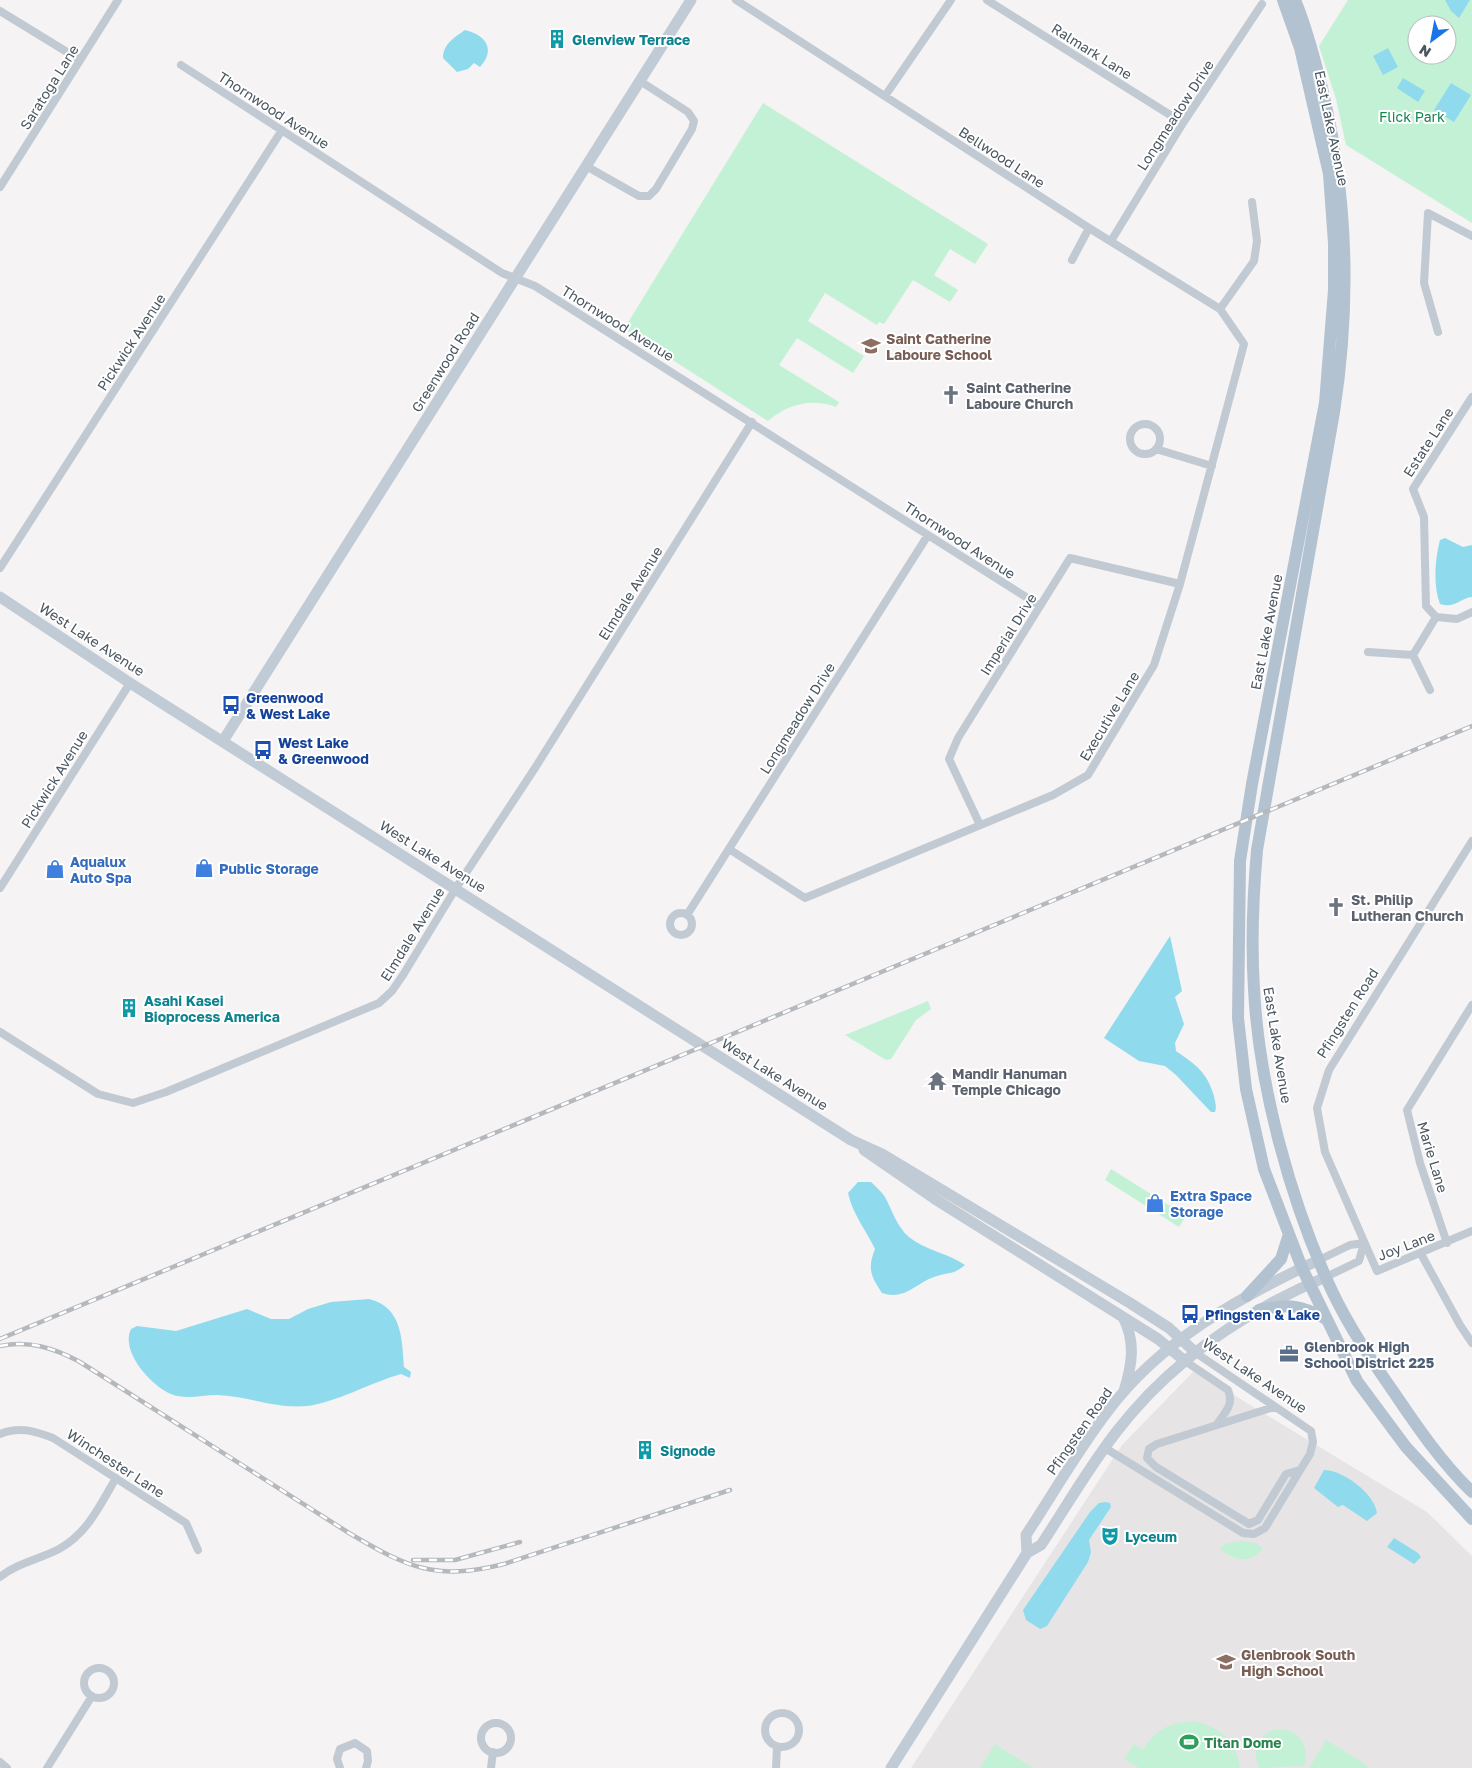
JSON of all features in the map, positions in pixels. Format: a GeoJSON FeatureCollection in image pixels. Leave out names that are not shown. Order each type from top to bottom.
{"type":"FeatureCollection","features":[{"type":"Feature","properties":{"kind":"main road","name":"Greenwood Road"},"geometry":{"type":"LineString","coordinates":[[223,741],[691,0]]}},
{"type":"Feature","properties":{"kind":"main road","name":"East Lake Avenue"},"geometry":{"type":"LineString","coordinates":[[1283,0],[1300,48],[1329,174],[1334,243],[1334,290],[1325,403],[1240,861],[1238,1018],[1246,1089],[1264,1169],[1302,1268]]}},
{"type":"Feature","properties":{"kind":"main road","name":"East Lake Avenue"},"geometry":{"type":"LineString","coordinates":[[1296,0],[1320,80],[1338,166],[1344,280],[1342,328],[1332,421],[1257,850],[1252,949],[1254,992],[1272,1105],[1300,1214],[1319,1260]]}},
{"type":"Feature","properties":{"kind":"main road","name":"West Lake Avenue"},"geometry":{"type":"LineString","coordinates":[[0,598],[130,683],[851,1140],[877,1161],[1122,1316],[1185,1361]]}},
{"type":"Feature","properties":{"kind":"main road","name":"West Lake Avenue"},"geometry":{"type":"LineString","coordinates":[[851,1140],[882,1154],[1130,1303],[1169,1328],[1196,1353]]}},
{"type":"Feature","properties":{"kind":"main road"},"geometry":{"type":"LineString","coordinates":[[1248,1296],[1281,1259],[1289,1234]]}},
{"type":"Feature","properties":{"kind":"main road"},"geometry":{"type":"LineString","coordinates":[[1319,1260],[1354,1332],[1384,1378],[1438,1453],[1472,1492]]}},
{"type":"Feature","properties":{"kind":"main road","name":"Pfingsten Road"},"geometry":{"type":"LineString","coordinates":[[1027,1553],[1026,1535],[1092,1434],[1124,1393],[1169,1348],[1248,1296],[1319,1260]]}},
{"type":"Feature","properties":{"kind":"main road"},"geometry":{"type":"LineString","coordinates":[[1302,1268],[1356,1381],[1406,1447],[1472,1519]]}},
{"type":"Feature","properties":{"kind":"main road","name":"Pfingsten Road"},"geometry":{"type":"LineString","coordinates":[[891,1768],[1027,1553],[1041,1545],[1105,1448],[1147,1396],[1185,1361],[1227,1328],[1326,1277]]}},
{"type":"Feature","properties":{"kind":"main road"},"geometry":{"type":"LineString","coordinates":[[1259,1310],[1286,1304],[1298,1306],[1326,1319]]}},
{"type":"Feature","properties":{"kind":"main road"},"geometry":{"type":"LineString","coordinates":[[1122,1316],[1131,1336],[1132,1351],[1132,1368],[1124,1393]]}},
{"type":"Feature","properties":{"kind":"street","name":"Saratoga Lane"},"geometry":{"type":"LineString","coordinates":[[0,186],[118,0]]}},
{"type":"Feature","properties":{"kind":"street","name":"Bellwood Lane"},"geometry":{"type":"LineString","coordinates":[[736,0],[1089,228],[1220,309],[1244,344]]}},
{"type":"Feature","properties":{"kind":"street"},"geometry":{"type":"LineString","coordinates":[[885,96],[948,0]]}},
{"type":"Feature","properties":{"kind":"street","name":"Ralmark Lane"},"geometry":{"type":"LineString","coordinates":[[987,0],[1184,123]]}},
{"type":"Feature","properties":{"kind":"street","name":"Longmeadow Drive"},"geometry":{"type":"LineString","coordinates":[[1111,241],[1184,123],[1262,4]]}},
{"type":"Feature","properties":{"kind":"street"},"geometry":{"type":"LineString","coordinates":[[0,11],[80,60]]}},
{"type":"Feature","properties":{"kind":"street","name":"Thornwood Avenue"},"geometry":{"type":"LineString","coordinates":[[181,65],[502,273],[535,286],[1040,606]]}},
{"type":"Feature","properties":{"kind":"street"},"geometry":{"type":"LineString","coordinates":[[586,166],[639,196],[649,196],[656,189],[692,129],[694,121],[688,112],[640,81]]}},
{"type":"Feature","properties":{"kind":"street","name":"Pickwick Avenue"},"geometry":{"type":"LineString","coordinates":[[0,568],[282,130]]}},
{"type":"Feature","properties":{"kind":"street"},"geometry":{"type":"LineString","coordinates":[[1220,309],[1254,261],[1257,241],[1252,202]]}},
{"type":"Feature","properties":{"kind":"street"},"geometry":{"type":"LineString","coordinates":[[1438,332],[1424,283],[1428,213],[1472,236]]}},
{"type":"Feature","properties":{"kind":"street"},"geometry":{"type":"LineString","coordinates":[[1072,260],[1089,228]]}},
{"type":"Feature","properties":{"kind":"street","name":"Executive Lane"},"geometry":{"type":"LineString","coordinates":[[729,849],[805,898],[1053,795],[1088,775],[1154,664],[1180,584],[1244,344]]}},
{"type":"Feature","properties":{"kind":"street","name":"Estate Lane"},"geometry":{"type":"LineString","coordinates":[[1436,617],[1426,606],[1424,517],[1413,489],[1472,397]]}},
{"type":"Feature","properties":{"kind":"street","name":"Elmdale Avenue"},"geometry":{"type":"LineString","coordinates":[[0,1032],[98,1094],[133,1104],[379,1002],[392,991],[403,975],[456,888],[535,768],[752,422]]}},
{"type":"Feature","properties":{"kind":"street"},"geometry":{"type":"LineString","coordinates":[[1156,449],[1160,436],[1155,428],[1147,424],[1134,428],[1130,442],[1134,450],[1143,454],[1156,449],[1212,466]]}},
{"type":"Feature","properties":{"kind":"street","name":"Longmeadow Drive"},"geometry":{"type":"LineString","coordinates":[[686,915],[928,535]]}},
{"type":"Feature","properties":{"kind":"street","name":"Imperial Drive"},"geometry":{"type":"LineString","coordinates":[[980,825],[948,759],[958,738],[1070,558],[1180,584]]}},
{"type":"Feature","properties":{"kind":"street"},"geometry":{"type":"LineString","coordinates":[[1413,655],[1436,617],[1457,619],[1472,612]]}},
{"type":"Feature","properties":{"kind":"street"},"geometry":{"type":"LineString","coordinates":[[1368,652],[1413,655]]}},
{"type":"Feature","properties":{"kind":"street"},"geometry":{"type":"LineString","coordinates":[[1413,655],[1430,690]]}},
{"type":"Feature","properties":{"kind":"street","name":"Pickwick Avenue"},"geometry":{"type":"LineString","coordinates":[[0,888],[130,683]]}},
{"type":"Feature","properties":{"kind":"street","name":"Pfingsten Road"},"geometry":{"type":"LineString","coordinates":[[1326,1277],[1359,1261],[1364,1243],[1325,1152],[1317,1108],[1329,1070],[1472,841]]}},
{"type":"Feature","properties":{"kind":"street","name":"Marie Lane"},"geometry":{"type":"LineString","coordinates":[[1447,1243],[1420,1164],[1406,1110],[1472,1005]]}},
{"type":"Feature","properties":{"kind":"street","name":"Joy Lane"},"geometry":{"type":"LineString","coordinates":[[1364,1243],[1377,1271],[1472,1231]]}},
{"type":"Feature","properties":{"kind":"street","name":"Pfingsten Road"},"geometry":{"type":"LineString","coordinates":[[1319,1260],[1350,1245],[1364,1243]]}},
{"type":"Feature","properties":{"kind":"street"},"geometry":{"type":"LineString","coordinates":[[1421,1254],[1472,1343]]}},
{"type":"Feature","properties":{"kind":"street","name":"West Lake Avenue"},"geometry":{"type":"LineString","coordinates":[[1196,1353],[1311,1431],[1312,1449],[1300,1470]]}},
{"type":"Feature","properties":{"kind":"street"},"geometry":{"type":"LineString","coordinates":[[1185,1361],[1228,1390],[1231,1398],[1230,1407],[1218,1423]]}},
{"type":"Feature","properties":{"kind":"street"},"geometry":{"type":"LineString","coordinates":[[1274,1406],[1152,1446],[1147,1453],[1147,1458],[1156,1467],[1249,1524],[1258,1520],[1286,1474],[1300,1470]]}},
{"type":"Feature","properties":{"kind":"street","name":"Winchester Lane"},"geometry":{"type":"LineString","coordinates":[[0,1434],[20,1429],[41,1433],[53,1438],[186,1523],[198,1550]]}},
{"type":"Feature","properties":{"kind":"street"},"geometry":{"type":"LineString","coordinates":[[1105,1448],[1248,1535],[1260,1532],[1265,1528],[1300,1470]]}},
{"type":"Feature","properties":{"kind":"street"},"geometry":{"type":"LineString","coordinates":[[0,1576],[60,1549],[78,1537],[88,1526],[116,1478]]}},
{"type":"Feature","properties":{"kind":"street"},"geometry":{"type":"LineString","coordinates":[[47,1768],[92,1696]]}},
{"type":"Feature","properties":{"kind":"street"},"geometry":{"type":"LineString","coordinates":[[785,1714],[795,1719],[798,1735],[788,1746],[778,1747],[768,1740],[765,1729],[766,1724],[774,1715],[785,1714]]}},
{"type":"Feature","properties":{"kind":"street"},"geometry":{"type":"LineString","coordinates":[[340,1768],[337,1759],[340,1749],[354,1743],[367,1751],[368,1761],[366,1768]]}},
{"type":"Feature","properties":{"kind":"street"},"geometry":{"type":"LineString","coordinates":[[776,1768],[778,1747]]}},
{"type":"Feature","properties":{"kind":"street"},"geometry":{"type":"LineString","coordinates":[[491,1768],[493,1752]]}},
{"type":"Feature","properties":{"kind":"street"},"geometry":{"type":"LineString","coordinates":[[0,1762],[7,1768]]}},
{"type":"Feature","properties":{"kind":"shaded area","name":"Glenbrook South High School"},"geometry":{"type":"Polygon","coordinates":[[[1194,1371],[1427,1512],[1472,1556],[1472,1768],[911,1768],[1122,1445],[1194,1371]]]}},
{"type":"Feature","properties":{"kind":"green space","name":"Flick Park"},"geometry":{"type":"Polygon","coordinates":[[[1348,0],[1472,0],[1472,223],[1346,145],[1336,99],[1319,46],[1348,0]]]}},
{"type":"Feature","properties":{"kind":"green space"},"geometry":{"type":"Polygon","coordinates":[[[763,103],[988,244],[975,264],[950,249],[934,275],[958,290],[950,302],[913,280],[884,324],[879,322],[877,325],[825,293],[808,321],[864,356],[853,373],[797,338],[779,365],[839,402],[836,407],[818,403],[800,404],[784,410],[768,421],[624,329],[763,103]]]}},
{"type":"Feature","properties":{"kind":"green space"},"geometry":{"type":"Polygon","coordinates":[[[928,1001],[931,1009],[916,1020],[891,1059],[886,1060],[845,1035],[928,1001]]]}},
{"type":"Feature","properties":{"kind":"green space"},"geometry":{"type":"Polygon","coordinates":[[[1111,1169],[1186,1216],[1179,1227],[1105,1180],[1111,1169]]]}},
{"type":"Feature","properties":{"kind":"green space"},"geometry":{"type":"Polygon","coordinates":[[[1241,1541],[1255,1543],[1263,1548],[1248,1559],[1237,1558],[1220,1550],[1224,1544],[1241,1541]]]}},
{"type":"Feature","properties":{"kind":"green space","name":"Titan Dome"},"geometry":{"type":"Polygon","coordinates":[[[1192,1721],[1210,1726],[1225,1736],[1235,1750],[1240,1768],[1139,1768],[1124,1759],[1134,1744],[1143,1750],[1147,1743],[1163,1729],[1177,1723],[1192,1721]]]}},
{"type":"Feature","properties":{"kind":"green space"},"geometry":{"type":"Polygon","coordinates":[[[1284,1729],[1296,1735],[1303,1743],[1306,1754],[1304,1766],[1259,1768],[1256,1753],[1260,1741],[1269,1732],[1284,1729]]]}},
{"type":"Feature","properties":{"kind":"green space"},"geometry":{"type":"Polygon","coordinates":[[[1326,1740],[1368,1766],[1367,1768],[1309,1768],[1326,1740]]]}},
{"type":"Feature","properties":{"kind":"green space"},"geometry":{"type":"Polygon","coordinates":[[[995,1744],[1033,1768],[980,1768],[995,1744]]]}},
{"type":"Feature","properties":{"kind":"water"},"geometry":{"type":"Polygon","coordinates":[[[1445,0],[1470,0],[1459,18],[1451,11],[1445,0]]]}},
{"type":"Feature","properties":{"kind":"water"},"geometry":{"type":"Polygon","coordinates":[[[465,30],[483,39],[488,49],[485,60],[480,67],[474,63],[468,69],[457,72],[443,58],[445,49],[450,41],[465,30]]]}},
{"type":"Feature","properties":{"kind":"water"},"geometry":{"type":"Polygon","coordinates":[[[1388,48],[1398,67],[1383,75],[1373,56],[1388,48]]]}},
{"type":"Feature","properties":{"kind":"water"},"geometry":{"type":"Polygon","coordinates":[[[1403,78],[1425,91],[1418,102],[1397,88],[1403,78]]]}},
{"type":"Feature","properties":{"kind":"water"},"geometry":{"type":"Polygon","coordinates":[[[1451,83],[1471,95],[1454,122],[1434,110],[1451,83]]]}},
{"type":"Feature","properties":{"kind":"water"},"geometry":{"type":"Polygon","coordinates":[[[1445,538],[1463,547],[1472,545],[1472,597],[1450,605],[1440,604],[1436,589],[1438,547],[1440,540],[1445,538]]]}},
{"type":"Feature","properties":{"kind":"water"},"geometry":{"type":"Polygon","coordinates":[[[1170,936],[1182,991],[1175,997],[1184,1024],[1175,1043],[1176,1051],[1195,1065],[1208,1081],[1214,1096],[1215,1112],[1211,1112],[1165,1066],[1139,1061],[1104,1038],[1170,936]]]}},
{"type":"Feature","properties":{"kind":"water"},"geometry":{"type":"Polygon","coordinates":[[[858,1182],[871,1182],[880,1191],[898,1223],[909,1237],[923,1246],[965,1265],[954,1272],[930,1279],[904,1293],[890,1295],[882,1293],[871,1272],[871,1262],[875,1249],[856,1214],[848,1193],[858,1182]]]}},
{"type":"Feature","properties":{"kind":"water"},"geometry":{"type":"Polygon","coordinates":[[[369,1299],[380,1303],[394,1316],[401,1335],[404,1367],[411,1372],[410,1378],[401,1374],[318,1404],[284,1406],[228,1396],[176,1396],[163,1390],[147,1376],[139,1367],[130,1347],[131,1329],[137,1326],[176,1331],[247,1309],[271,1319],[289,1319],[308,1309],[331,1302],[369,1299]]]}},
{"type":"Feature","properties":{"kind":"water"},"geometry":{"type":"Polygon","coordinates":[[[1324,1470],[1340,1474],[1357,1484],[1371,1498],[1377,1513],[1367,1521],[1343,1505],[1338,1507],[1314,1488],[1324,1470]]]}},
{"type":"Feature","properties":{"kind":"water"},"geometry":{"type":"Polygon","coordinates":[[[1099,1503],[1110,1503],[1111,1507],[1089,1540],[1091,1552],[1088,1562],[1047,1626],[1040,1629],[1026,1620],[1023,1610],[1090,1512],[1099,1503]]]}},
{"type":"Feature","properties":{"kind":"water"},"geometry":{"type":"Polygon","coordinates":[[[1394,1538],[1418,1553],[1421,1557],[1414,1564],[1387,1547],[1394,1538]]]}},
{"type":"Feature","properties":{"kind":"railway"},"geometry":{"type":"LineString","coordinates":[[0,1339],[1472,726]]}},
{"type":"Feature","properties":{"kind":"railway"},"geometry":{"type":"LineString","coordinates":[[0,1346],[11,1344],[41,1346],[80,1362],[349,1533],[389,1555],[423,1568],[459,1571],[504,1564],[730,1490]]}},
{"type":"Feature","properties":{"kind":"railway"},"geometry":{"type":"LineString","coordinates":[[413,1560],[455,1560],[520,1542]]}},
{"type":"Feature","properties":{"kind":"place","name":"Glenview Terrace"},"geometry":{"type":"Point","coordinates":[557,39]}},
{"type":"Feature","properties":{"kind":"place","name":"Saint Catherine Laboure School"},"geometry":{"type":"Point","coordinates":[871,346]}},
{"type":"Feature","properties":{"kind":"place","name":"Saint Catherine Laboure Church"},"geometry":{"type":"Point","coordinates":[951,395]}},
{"type":"Feature","properties":{"kind":"place","name":"Greenwood & West Lake"},"geometry":{"type":"Point","coordinates":[231,705]}},
{"type":"Feature","properties":{"kind":"place","name":"West Lake & Greenwood"},"geometry":{"type":"Point","coordinates":[263,750]}},
{"type":"Feature","properties":{"kind":"place","name":"Public Storage"},"geometry":{"type":"Point","coordinates":[204,868]}},
{"type":"Feature","properties":{"kind":"place","name":"Aqualux Auto Spa"},"geometry":{"type":"Point","coordinates":[55,869]}},
{"type":"Feature","properties":{"kind":"place","name":"St. Philip Lutheran Church"},"geometry":{"type":"Point","coordinates":[1336,907]}},
{"type":"Feature","properties":{"kind":"place","name":"Asahi Kasei Bioprocess America"},"geometry":{"type":"Point","coordinates":[129,1008]}},
{"type":"Feature","properties":{"kind":"place","name":"Mandir Hanuman Temple Chicago"},"geometry":{"type":"Point","coordinates":[937,1081]}},
{"type":"Feature","properties":{"kind":"place","name":"Extra Space Storage"},"geometry":{"type":"Point","coordinates":[1155,1203]}},
{"type":"Feature","properties":{"kind":"place","name":"Pfingsten & Lake"},"geometry":{"type":"Point","coordinates":[1190,1314]}},
{"type":"Feature","properties":{"kind":"place","name":"Glenbrook High School District 225"},"geometry":{"type":"Point","coordinates":[1289,1354]}},
{"type":"Feature","properties":{"kind":"place","name":"Signode"},"geometry":{"type":"Point","coordinates":[645,1450]}},
{"type":"Feature","properties":{"kind":"place","name":"Lyceum"},"geometry":{"type":"Point","coordinates":[1110,1536]}},
{"type":"Feature","properties":{"kind":"place","name":"Glenbrook South High School"},"geometry":{"type":"Point","coordinates":[1226,1662]}},
{"type":"Feature","properties":{"kind":"place","name":"Titan Dome"},"geometry":{"type":"Point","coordinates":[1189,1742]}}]}
